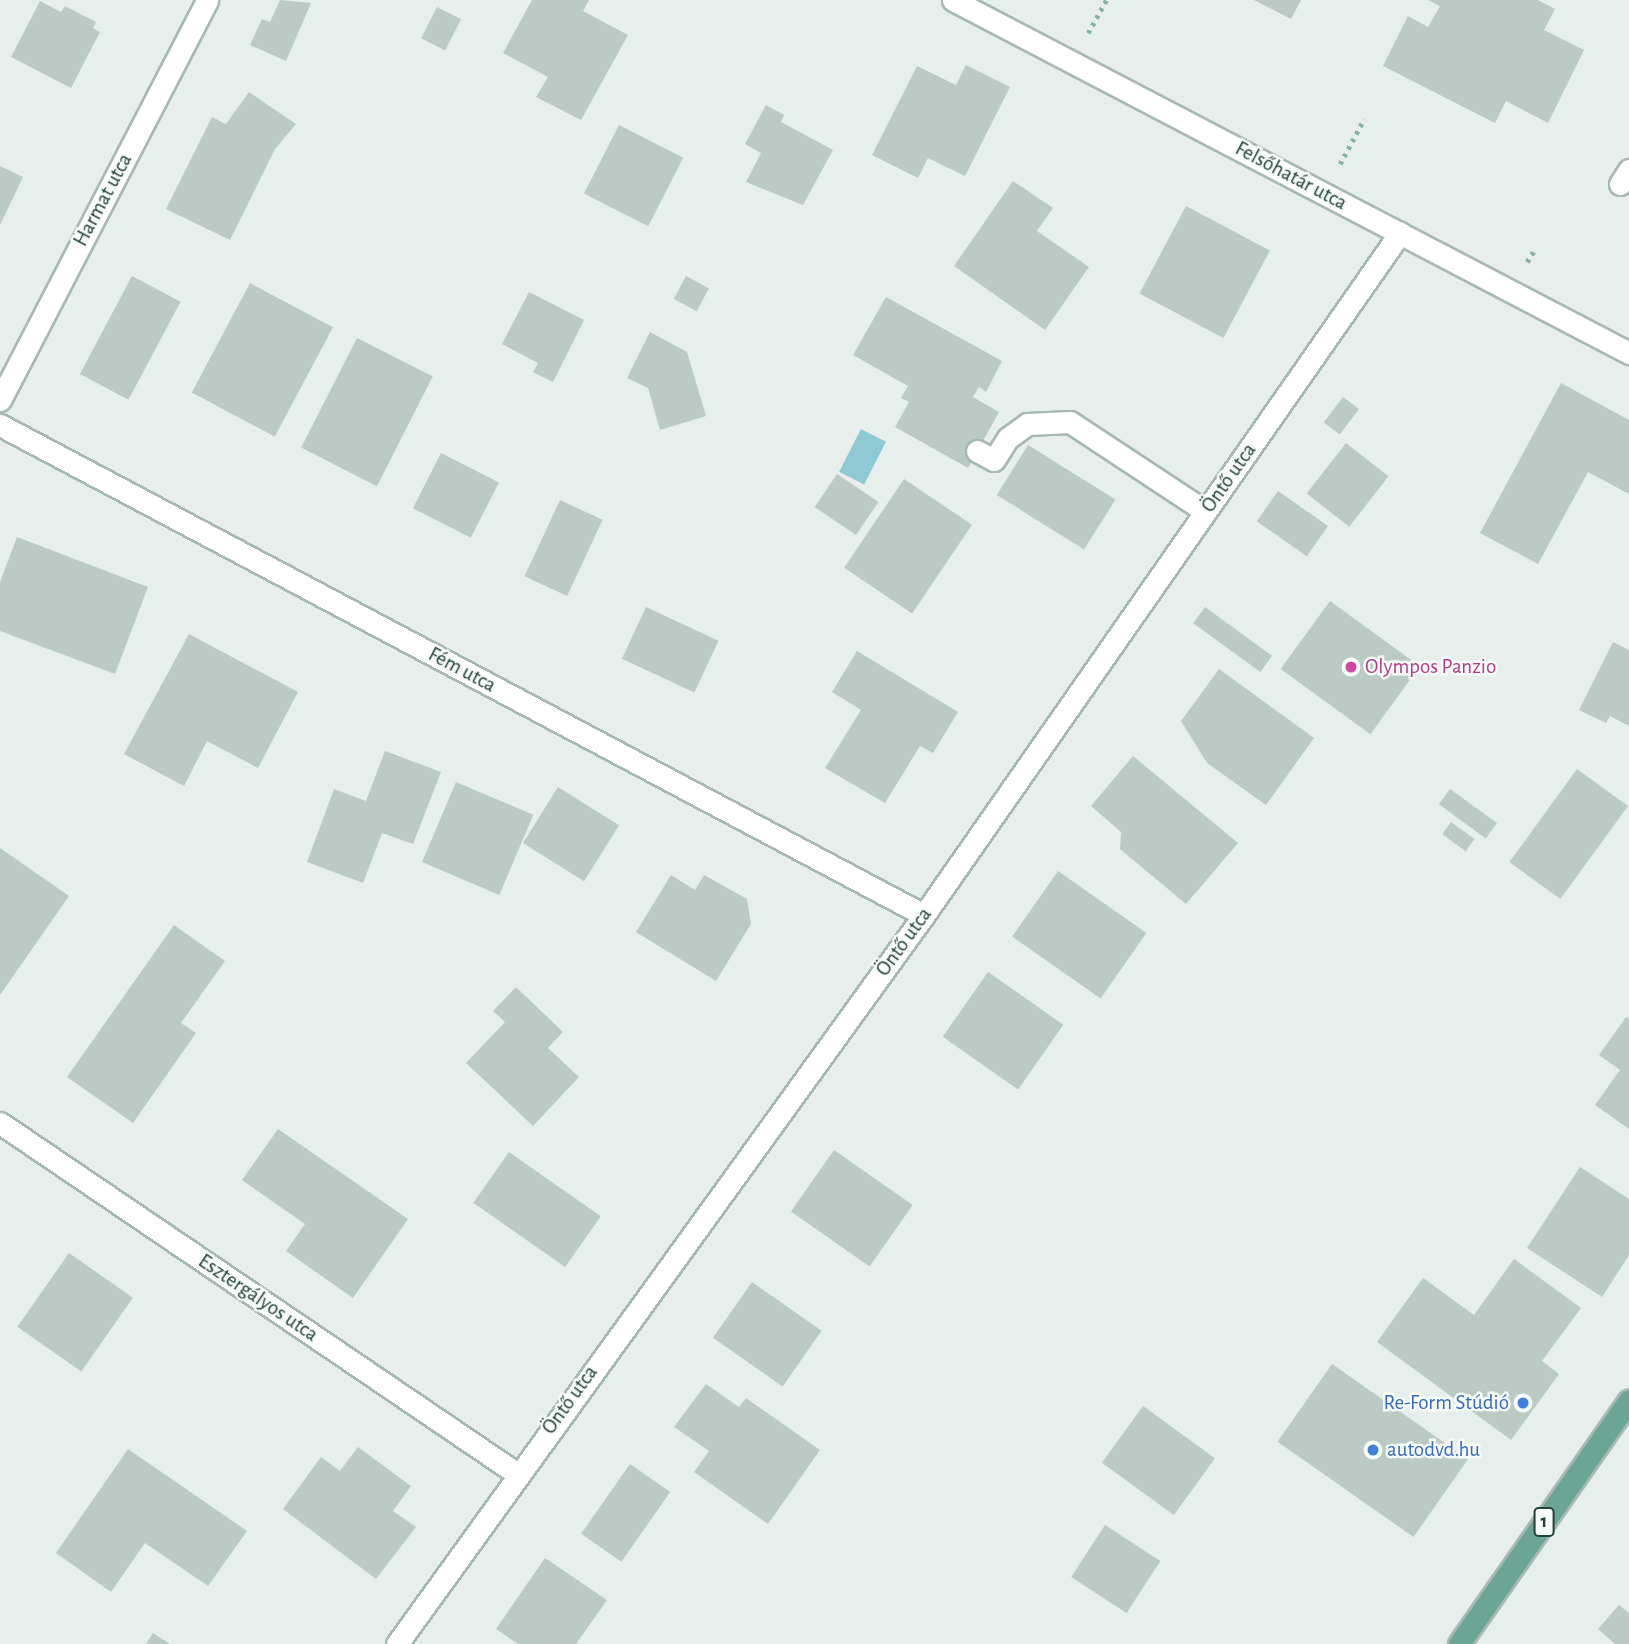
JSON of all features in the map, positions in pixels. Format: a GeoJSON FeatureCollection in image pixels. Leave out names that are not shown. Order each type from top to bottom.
{"type":"FeatureCollection","features":[{"type":"Feature","properties":{"kind":"main road","name":"1"},"geometry":{"type":"LineString","coordinates":[[1459,1644],[1629,1400]]}},
{"type":"Feature","properties":{"kind":"street","name":"Harmat utca"},"geometry":{"type":"LineString","coordinates":[[0,400],[207,0]]}},
{"type":"Feature","properties":{"kind":"street","name":"Felsőhatár utca"},"geometry":{"type":"LineString","coordinates":[[953,0],[1629,353]]}},
{"type":"Feature","properties":{"kind":"street","name":"Öntő utca"},"geometry":{"type":"LineString","coordinates":[[397,1644],[516,1473],[924,915],[1400,233]]}},
{"type":"Feature","properties":{"kind":"street"},"geometry":{"type":"LineString","coordinates":[[977,451],[994,460],[1009,438],[1027,424],[1070,422],[1205,512]]}},
{"type":"Feature","properties":{"kind":"street","name":"Fém utca"},"geometry":{"type":"LineString","coordinates":[[0,425],[924,915]]}},
{"type":"Feature","properties":{"kind":"street","name":"Esztergályos utca"},"geometry":{"type":"LineString","coordinates":[[0,1123],[516,1473]]}},
{"type":"Feature","properties":{"kind":"path"},"geometry":{"type":"LineString","coordinates":[[1091,27],[1106,0]]}},
{"type":"Feature","properties":{"kind":"path"},"geometry":{"type":"LineString","coordinates":[[1346,153],[1364,119]]}},
{"type":"Feature","properties":{"kind":"water"},"geometry":{"type":"Polygon","coordinates":[[[861,429],[886,442],[864,484],[839,472],[861,429]]]}},
{"type":"Feature","properties":{"kind":"building"},"geometry":{"type":"Polygon","coordinates":[[[280,0],[311,3],[286,61],[250,45],[262,19],[270,22],[280,0]]]}},
{"type":"Feature","properties":{"kind":"building"},"geometry":{"type":"Polygon","coordinates":[[[532,0],[589,0],[583,11],[628,35],[581,120],[536,97],[548,77],[503,53],[532,0]]]}},
{"type":"Feature","properties":{"kind":"building"},"geometry":{"type":"Polygon","coordinates":[[[1254,0],[1301,0],[1291,19],[1254,0]]]}},
{"type":"Feature","properties":{"kind":"building"},"geometry":{"type":"Polygon","coordinates":[[[1428,0],[1538,0],[1555,9],[1544,30],[1584,50],[1548,123],[1506,101],[1495,123],[1383,66],[1408,16],[1428,27],[1440,6],[1428,0]]]}},
{"type":"Feature","properties":{"kind":"building"},"geometry":{"type":"Polygon","coordinates":[[[40,1],[61,12],[65,6],[96,22],[93,28],[100,32],[71,88],[11,57],[40,1]]]}},
{"type":"Feature","properties":{"kind":"building"},"geometry":{"type":"Polygon","coordinates":[[[437,7],[461,19],[445,50],[421,38],[437,7]]]}},
{"type":"Feature","properties":{"kind":"building"},"geometry":{"type":"Polygon","coordinates":[[[966,65],[1010,87],[965,176],[928,158],[918,178],[872,155],[917,66],[956,85],[966,65]]]}},
{"type":"Feature","properties":{"kind":"building"},"geometry":{"type":"Polygon","coordinates":[[[249,92],[296,124],[275,149],[230,240],[166,209],[212,117],[226,124],[249,92]]]}},
{"type":"Feature","properties":{"kind":"building"},"geometry":{"type":"Polygon","coordinates":[[[766,105],[784,115],[781,122],[833,150],[803,205],[746,182],[761,153],[745,144],[766,105]]]}},
{"type":"Feature","properties":{"kind":"building"},"geometry":{"type":"Polygon","coordinates":[[[619,125],[683,158],[648,226],[584,194],[619,125]]]}},
{"type":"Feature","properties":{"kind":"building"},"geometry":{"type":"Polygon","coordinates":[[[0,166],[23,177],[0,225],[0,166]]]}},
{"type":"Feature","properties":{"kind":"building"},"geometry":{"type":"Polygon","coordinates":[[[1013,181],[1053,208],[1037,231],[1089,267],[1045,330],[954,266],[1013,181]]]}},
{"type":"Feature","properties":{"kind":"building"},"geometry":{"type":"Polygon","coordinates":[[[1186,206],[1270,251],[1223,338],[1140,293],[1186,206]]]}},
{"type":"Feature","properties":{"kind":"building"},"geometry":{"type":"Polygon","coordinates":[[[132,276],[181,302],[128,400],[80,374],[132,276]]]}},
{"type":"Feature","properties":{"kind":"building"},"geometry":{"type":"Polygon","coordinates":[[[686,276],[709,288],[697,311],[674,299],[686,276]]]}},
{"type":"Feature","properties":{"kind":"building"},"geometry":{"type":"Polygon","coordinates":[[[250,283],[333,327],[275,437],[192,392],[250,283]]]}},
{"type":"Feature","properties":{"kind":"building"},"geometry":{"type":"Polygon","coordinates":[[[529,292],[584,320],[553,382],[533,372],[538,363],[502,344],[529,292]]]}},
{"type":"Feature","properties":{"kind":"building"},"geometry":{"type":"Polygon","coordinates":[[[886,297],[1002,361],[986,392],[979,387],[973,397],[999,412],[968,468],[895,427],[909,402],[901,398],[908,386],[853,355],[886,297]]]}},
{"type":"Feature","properties":{"kind":"building"},"geometry":{"type":"Polygon","coordinates":[[[650,332],[687,352],[706,416],[660,430],[648,388],[627,378],[650,332]]]}},
{"type":"Feature","properties":{"kind":"building"},"geometry":{"type":"Polygon","coordinates":[[[357,338],[433,377],[377,486],[301,448],[357,338]]]}},
{"type":"Feature","properties":{"kind":"building"},"geometry":{"type":"Polygon","coordinates":[[[1561,383],[1629,420],[1629,494],[1588,472],[1538,564],[1480,533],[1561,383]]]}},
{"type":"Feature","properties":{"kind":"building"},"geometry":{"type":"Polygon","coordinates":[[[1343,397],[1359,409],[1340,435],[1324,423],[1343,397]]]}},
{"type":"Feature","properties":{"kind":"building"},"geometry":{"type":"Polygon","coordinates":[[[1346,443],[1389,476],[1349,527],[1307,493],[1346,443]]]}},
{"type":"Feature","properties":{"kind":"building"},"geometry":{"type":"Polygon","coordinates":[[[1028,445],[1115,500],[1084,550],[997,495],[1028,445]]]}},
{"type":"Feature","properties":{"kind":"building"},"geometry":{"type":"Polygon","coordinates":[[[441,453],[499,483],[471,538],[413,508],[441,453]]]}},
{"type":"Feature","properties":{"kind":"building"},"geometry":{"type":"Polygon","coordinates":[[[837,474],[878,502],[856,535],[815,507],[837,474]]]}},
{"type":"Feature","properties":{"kind":"building"},"geometry":{"type":"Polygon","coordinates":[[[904,479],[972,525],[912,614],[844,568],[904,479]]]}},
{"type":"Feature","properties":{"kind":"building"},"geometry":{"type":"Polygon","coordinates":[[[1278,491],[1328,526],[1307,556],[1257,521],[1278,491]]]}},
{"type":"Feature","properties":{"kind":"building"},"geometry":{"type":"Polygon","coordinates":[[[560,500],[603,520],[567,596],[525,576],[560,500]]]}},
{"type":"Feature","properties":{"kind":"building"},"geometry":{"type":"Polygon","coordinates":[[[17,537],[148,587],[115,674],[0,631],[0,582],[17,537]]]}},
{"type":"Feature","properties":{"kind":"building","name":"Olympos Panzio"},"geometry":{"type":"Polygon","coordinates":[[[1330,601],[1420,666],[1370,734],[1281,669],[1330,601]]]}},
{"type":"Feature","properties":{"kind":"building"},"geometry":{"type":"Polygon","coordinates":[[[646,607],[719,641],[694,692],[622,659],[646,607]]]}},
{"type":"Feature","properties":{"kind":"building"},"geometry":{"type":"Polygon","coordinates":[[[1205,607],[1272,656],[1260,672],[1193,623],[1205,607]]]}},
{"type":"Feature","properties":{"kind":"building"},"geometry":{"type":"Polygon","coordinates":[[[189,634],[298,692],[258,768],[207,741],[184,786],[124,754],[189,634]]]}},
{"type":"Feature","properties":{"kind":"building"},"geometry":{"type":"Polygon","coordinates":[[[1613,642],[1629,650],[1629,726],[1610,716],[1606,723],[1579,710],[1613,642]]]}},
{"type":"Feature","properties":{"kind":"building"},"geometry":{"type":"Polygon","coordinates":[[[857,651],[958,712],[933,753],[920,746],[885,803],[825,768],[861,710],[832,692],[857,651]]]}},
{"type":"Feature","properties":{"kind":"building"},"geometry":{"type":"Polygon","coordinates":[[[1219,669],[1314,738],[1266,805],[1207,763],[1181,721],[1219,669]]]}},
{"type":"Feature","properties":{"kind":"building"},"geometry":{"type":"Polygon","coordinates":[[[385,751],[441,772],[413,844],[382,833],[363,883],[307,862],[334,789],[366,801],[385,751]]]}},
{"type":"Feature","properties":{"kind":"building"},"geometry":{"type":"Polygon","coordinates":[[[1133,756],[1238,843],[1186,904],[1120,849],[1121,832],[1091,806],[1133,756]]]}},
{"type":"Feature","properties":{"kind":"building"},"geometry":{"type":"Polygon","coordinates":[[[1577,769],[1628,806],[1560,899],[1509,862],[1577,769]]]}},
{"type":"Feature","properties":{"kind":"building"},"geometry":{"type":"Polygon","coordinates":[[[456,782],[533,815],[499,895],[422,862],[456,782]]]}},
{"type":"Feature","properties":{"kind":"building"},"geometry":{"type":"Polygon","coordinates":[[[558,787],[619,825],[584,881],[523,843],[558,787]]]}},
{"type":"Feature","properties":{"kind":"building"},"geometry":{"type":"Polygon","coordinates":[[[1450,789],[1497,823],[1486,838],[1439,804],[1450,789]]]}},
{"type":"Feature","properties":{"kind":"building"},"geometry":{"type":"Polygon","coordinates":[[[1451,822],[1474,839],[1466,851],[1442,834],[1451,822]]]}},
{"type":"Feature","properties":{"kind":"building"},"geometry":{"type":"Polygon","coordinates":[[[0,848],[69,896],[0,995],[0,848]]]}},
{"type":"Feature","properties":{"kind":"building"},"geometry":{"type":"Polygon","coordinates":[[[1058,871],[1146,933],[1101,998],[1012,937],[1058,871]]]}},
{"type":"Feature","properties":{"kind":"building"},"geometry":{"type":"Polygon","coordinates":[[[671,875],[695,890],[704,875],[747,899],[751,924],[716,981],[636,932],[671,875]]]}},
{"type":"Feature","properties":{"kind":"building"},"geometry":{"type":"Polygon","coordinates":[[[174,925],[225,961],[181,1023],[196,1033],[133,1123],[67,1077],[174,925]]]}},
{"type":"Feature","properties":{"kind":"building"},"geometry":{"type":"Polygon","coordinates":[[[988,972],[1063,1025],[1018,1089],[943,1037],[988,972]]]}},
{"type":"Feature","properties":{"kind":"building"},"geometry":{"type":"Polygon","coordinates":[[[516,987],[563,1032],[548,1048],[579,1077],[533,1126],[466,1063],[505,1022],[493,1011],[516,987]]]}},
{"type":"Feature","properties":{"kind":"building"},"geometry":{"type":"Polygon","coordinates":[[[1626,1017],[1629,1019],[1629,1129],[1595,1105],[1620,1070],[1599,1055],[1626,1017]]]}},
{"type":"Feature","properties":{"kind":"building"},"geometry":{"type":"Polygon","coordinates":[[[278,1129],[408,1219],[353,1298],[286,1251],[305,1224],[242,1180],[278,1129]]]}},
{"type":"Feature","properties":{"kind":"building"},"geometry":{"type":"Polygon","coordinates":[[[834,1150],[913,1205],[870,1266],[791,1211],[834,1150]]]}},
{"type":"Feature","properties":{"kind":"building"},"geometry":{"type":"Polygon","coordinates":[[[509,1152],[601,1216],[565,1267],[473,1203],[509,1152]]]}},
{"type":"Feature","properties":{"kind":"building"},"geometry":{"type":"Polygon","coordinates":[[[1580,1167],[1629,1199],[1629,1255],[1602,1297],[1527,1248],[1580,1167]]]}},
{"type":"Feature","properties":{"kind":"building"},"geometry":{"type":"Polygon","coordinates":[[[69,1253],[133,1298],[81,1371],[17,1327],[69,1253]]]}},
{"type":"Feature","properties":{"kind":"building"},"geometry":{"type":"Polygon","coordinates":[[[1514,1259],[1581,1308],[1542,1361],[1559,1374],[1511,1440],[1377,1342],[1423,1278],[1474,1315],[1514,1259]]]}},
{"type":"Feature","properties":{"kind":"building"},"geometry":{"type":"Polygon","coordinates":[[[752,1282],[822,1331],[783,1386],[713,1338],[752,1282]]]}},
{"type":"Feature","properties":{"kind":"building","name":"autodvd.hu"},"geometry":{"type":"Polygon","coordinates":[[[1332,1364],[1468,1459],[1413,1537],[1278,1442],[1332,1364]]]}},
{"type":"Feature","properties":{"kind":"building"},"geometry":{"type":"Polygon","coordinates":[[[706,1384],[739,1407],[746,1398],[820,1450],[768,1524],[694,1472],[709,1451],[674,1427],[706,1384]]]}},
{"type":"Feature","properties":{"kind":"building"},"geometry":{"type":"Polygon","coordinates":[[[1143,1406],[1215,1458],[1174,1515],[1102,1463],[1143,1406]]]}},
{"type":"Feature","properties":{"kind":"building"},"geometry":{"type":"Polygon","coordinates":[[[358,1447],[411,1486],[393,1511],[416,1527],[376,1579],[283,1509],[321,1457],[340,1471],[358,1447]]]}},
{"type":"Feature","properties":{"kind":"building"},"geometry":{"type":"Polygon","coordinates":[[[128,1449],[247,1531],[208,1586],[145,1543],[111,1592],[56,1553],[128,1449]]]}},
{"type":"Feature","properties":{"kind":"building"},"geometry":{"type":"Polygon","coordinates":[[[630,1464],[670,1492],[621,1562],[581,1534],[630,1464]]]}},
{"type":"Feature","properties":{"kind":"building"},"geometry":{"type":"Polygon","coordinates":[[[1105,1525],[1160,1561],[1127,1613],[1071,1577],[1105,1525]]]}},
{"type":"Feature","properties":{"kind":"building"},"geometry":{"type":"Polygon","coordinates":[[[545,1558],[607,1600],[576,1644],[518,1644],[496,1629],[545,1558]]]}},
{"type":"Feature","properties":{"kind":"building"},"geometry":{"type":"Polygon","coordinates":[[[1619,1605],[1629,1613],[1629,1644],[1615,1644],[1598,1629],[1619,1605]]]}},
{"type":"Feature","properties":{"kind":"building"},"geometry":{"type":"Polygon","coordinates":[[[153,1633],[170,1644],[146,1644],[153,1633]]]}},
{"type":"Feature","properties":{"kind":"place","name":"Olympos Panzio"},"geometry":{"type":"Point","coordinates":[1351,667]}},
{"type":"Feature","properties":{"kind":"place","name":"Re-Form Stúdió"},"geometry":{"type":"Point","coordinates":[1523,1403]}},
{"type":"Feature","properties":{"kind":"place","name":"autodvd.hu"},"geometry":{"type":"Point","coordinates":[1373,1450]}}]}
